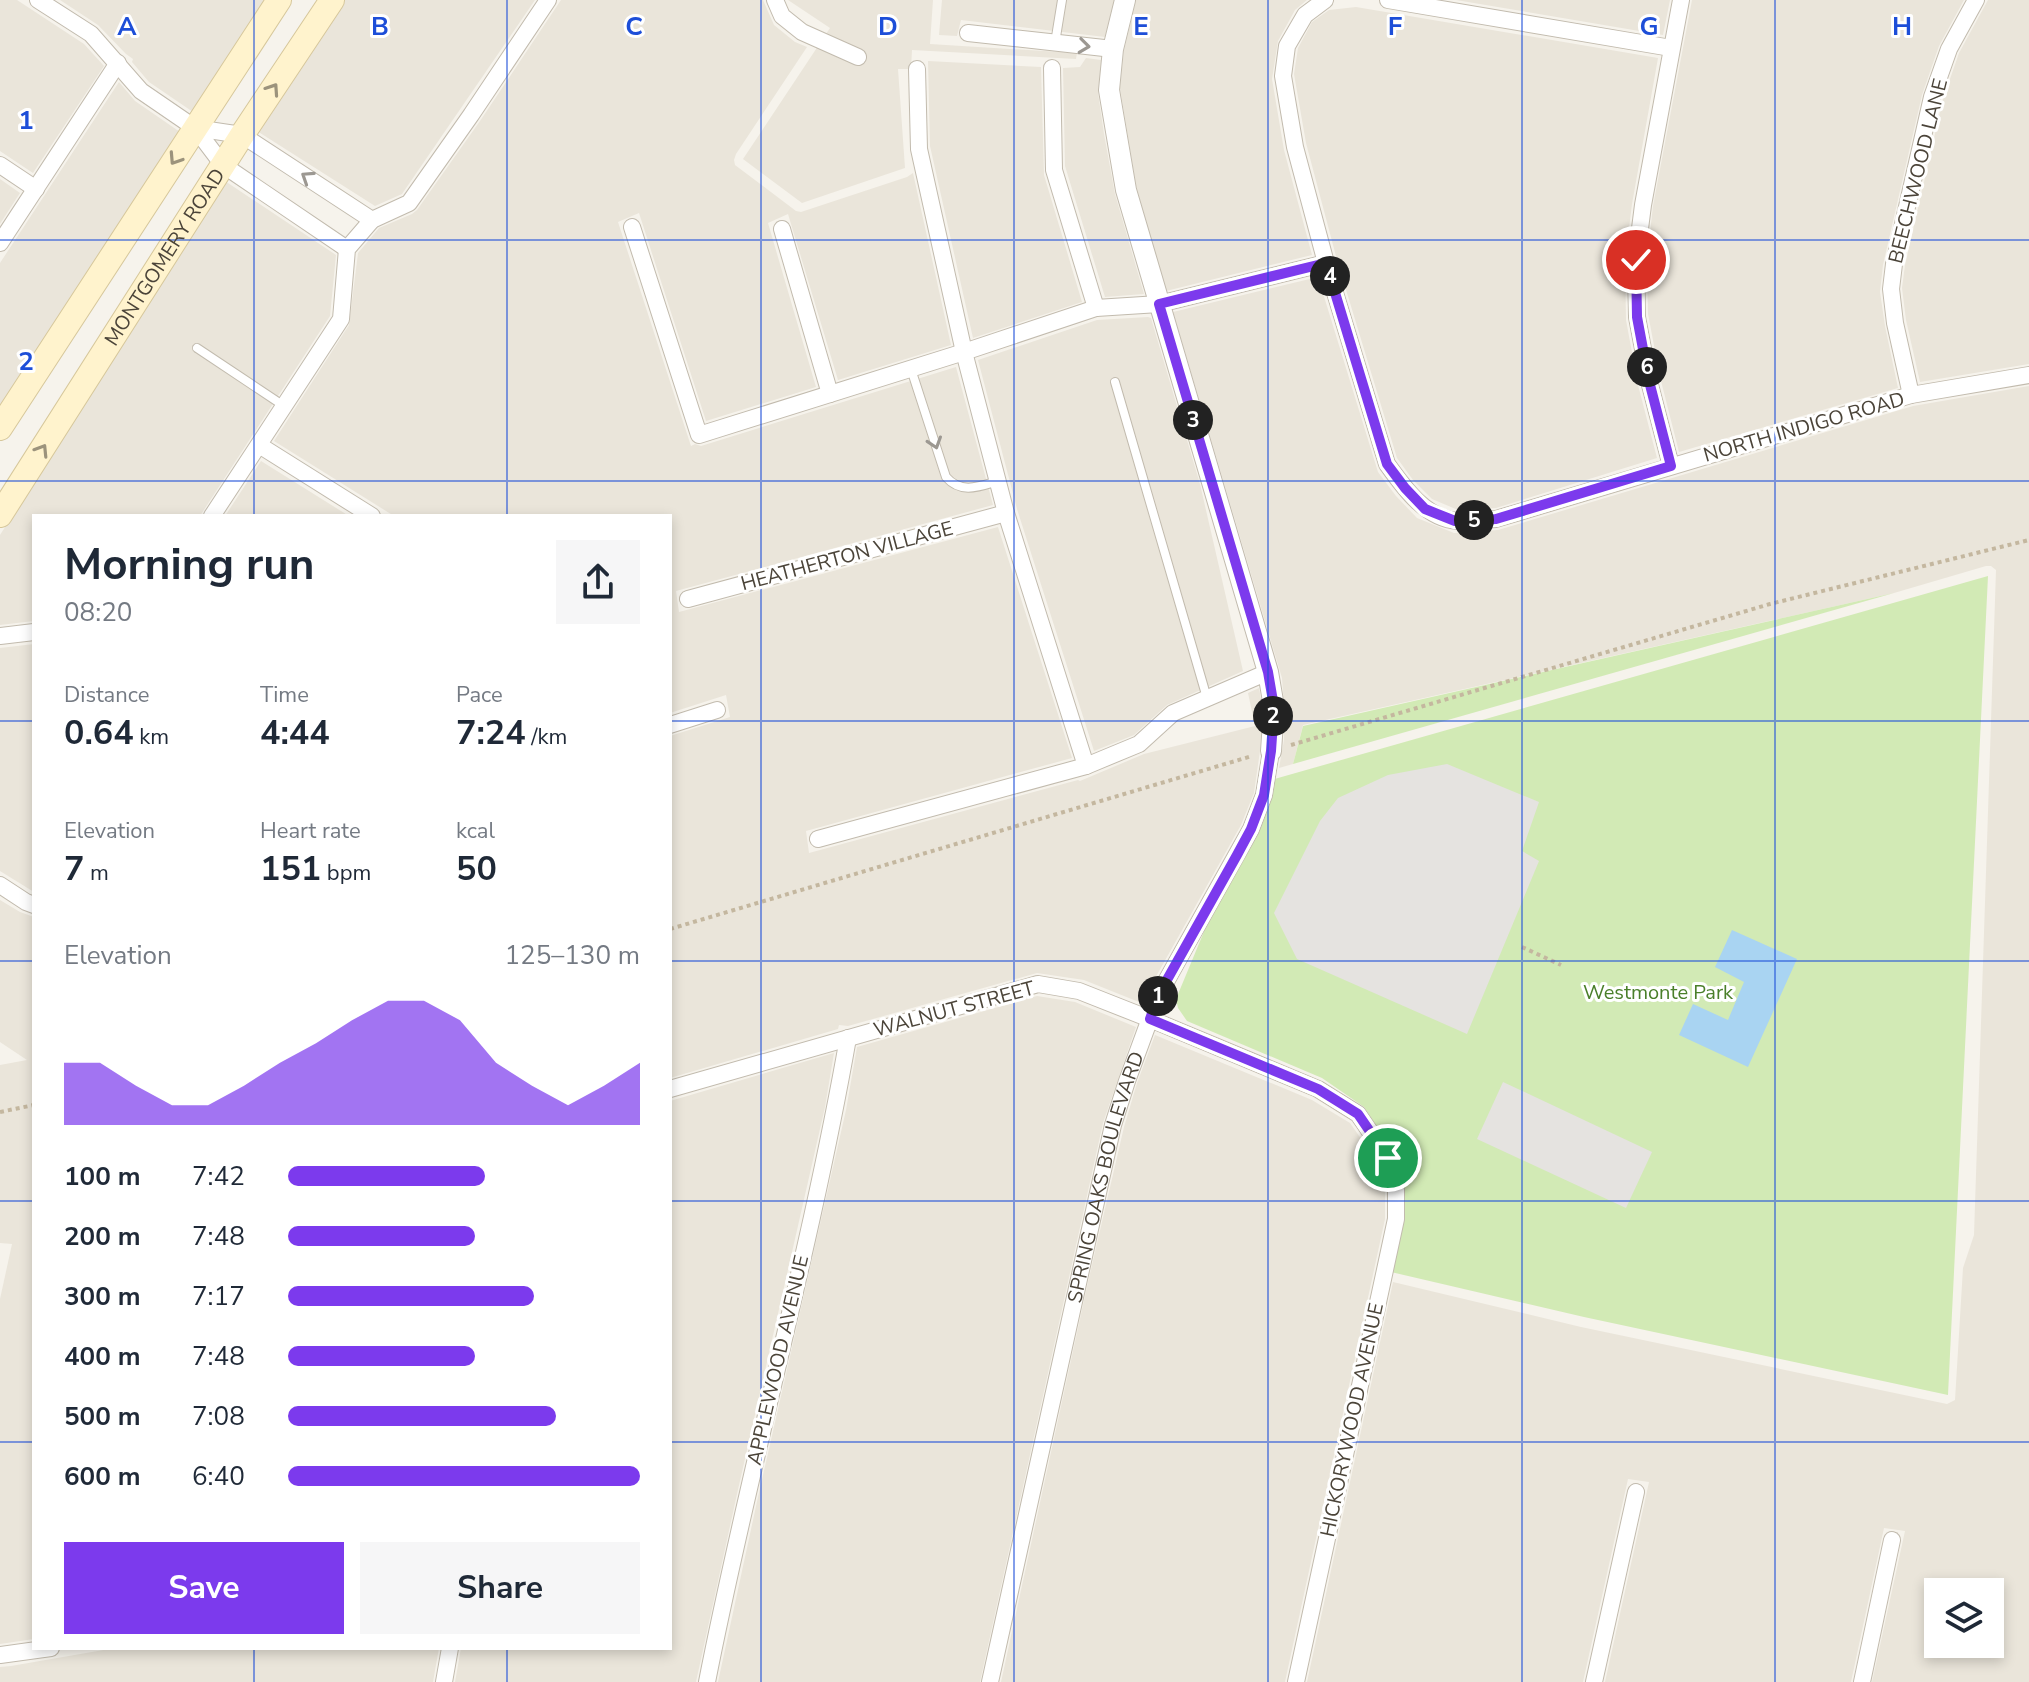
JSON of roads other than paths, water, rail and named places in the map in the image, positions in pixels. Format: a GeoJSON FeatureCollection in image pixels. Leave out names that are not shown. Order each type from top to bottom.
{"type":"FeatureCollection","features":[{"type":"Feature","properties":{"kind":"main road"},"geometry":{"type":"LineString","coordinates":[[0,428],[279,0]]}},
{"type":"Feature","properties":{"kind":"main road","name":"MONTGOMERY ROAD"},"geometry":{"type":"LineString","coordinates":[[0,515],[242,135],[332,0]]}},
{"type":"Feature","properties":{"kind":"street"},"geometry":{"type":"LineString","coordinates":[[38,0],[91,34],[141,91],[195,128],[223,165],[347,249]]}},
{"type":"Feature","properties":{"kind":"street"},"geometry":{"type":"LineString","coordinates":[[213,514],[341,319],[347,249],[372,220],[409,203],[548,0]]}},
{"type":"Feature","properties":{"kind":"street"},"geometry":{"type":"LineString","coordinates":[[775,0],[782,16],[802,32],[858,57]]}},
{"type":"Feature","properties":{"kind":"street","name":"SPRING OAKS BOULEVARD"},"geometry":{"type":"LineString","coordinates":[[990,1682],[1113,1125],[1159,994],[1251,829],[1264,795],[1271,751],[1274,707],[1268,672],[1126,190],[1114,131],[1109,90],[1113,49],[1125,0]]}},
{"type":"Feature","properties":{"kind":"street","name":"NORTH INDIGO ROAD"},"geometry":{"type":"LineString","coordinates":[[1325,0],[1305,15],[1287,46],[1283,76],[1295,147],[1326,263],[1387,464],[1425,509],[1455,521],[1496,519],[1911,395],[2029,375]]}},
{"type":"Feature","properties":{"kind":"street"},"geometry":{"type":"LineString","coordinates":[[1388,0],[1671,48]]}},
{"type":"Feature","properties":{"kind":"street"},"geometry":{"type":"LineString","coordinates":[[1671,466],[1649,381],[1637,317],[1636,260],[1643,205],[1681,0]]}},
{"type":"Feature","properties":{"kind":"street","name":"BEECHWOOD LANE"},"geometry":{"type":"LineString","coordinates":[[1911,395],[1895,323],[1891,289],[1894,264],[1932,97],[1949,49],[1976,0]]}},
{"type":"Feature","properties":{"kind":"street"},"geometry":{"type":"LineString","coordinates":[[968,33],[1113,49]]}},
{"type":"Feature","properties":{"kind":"street"},"geometry":{"type":"LineString","coordinates":[[0,243],[118,63]]}},
{"type":"Feature","properties":{"kind":"street"},"geometry":{"type":"LineString","coordinates":[[1052,68],[1054,170],[1096,308]]}},
{"type":"Feature","properties":{"kind":"street"},"geometry":{"type":"LineString","coordinates":[[917,69],[919,149],[964,352],[1006,513],[1086,766]]}},
{"type":"Feature","properties":{"kind":"street"},"geometry":{"type":"LineString","coordinates":[[195,128],[242,135],[372,220]]}},
{"type":"Feature","properties":{"kind":"street"},"geometry":{"type":"LineString","coordinates":[[0,165],[36,189]]}},
{"type":"Feature","properties":{"kind":"street"},"geometry":{"type":"LineString","coordinates":[[632,227],[699,435],[1096,308],[1159,304],[1326,263]]}},
{"type":"Feature","properties":{"kind":"street"},"geometry":{"type":"LineString","coordinates":[[782,229],[830,394]]}},
{"type":"Feature","properties":{"kind":"street"},"geometry":{"type":"LineString","coordinates":[[259,445],[369,514]]}},
{"type":"Feature","properties":{"kind":"street","name":"HEATHERTON VILLAGE"},"geometry":{"type":"LineString","coordinates":[[688,599],[1006,513]]}},
{"type":"Feature","properties":{"kind":"street"},"geometry":{"type":"LineString","coordinates":[[0,636],[32,632]]}},
{"type":"Feature","properties":{"kind":"street"},"geometry":{"type":"LineString","coordinates":[[818,839],[1086,766],[1139,744],[1173,713],[1268,672]]}},
{"type":"Feature","properties":{"kind":"street"},"geometry":{"type":"LineString","coordinates":[[672,724],[717,710]]}},
{"type":"Feature","properties":{"kind":"street"},"geometry":{"type":"LineString","coordinates":[[0,885],[32,904]]}},
{"type":"Feature","properties":{"kind":"street","name":"WALNUT STREET"},"geometry":{"type":"LineString","coordinates":[[672,1088],[1038,984],[1079,991],[1318,1089],[1358,1114],[1388,1158]]}},
{"type":"Feature","properties":{"kind":"street","name":"APPLEWOOD AVENUE"},"geometry":{"type":"LineString","coordinates":[[707,1682],[848,1038]]}},
{"type":"Feature","properties":{"kind":"street","name":"HICKORYWOOD AVENUE"},"geometry":{"type":"LineString","coordinates":[[1296,1682],[1396,1219],[1396,1190],[1388,1158]]}},
{"type":"Feature","properties":{"kind":"street"},"geometry":{"type":"LineString","coordinates":[[1594,1682],[1636,1492]]}},
{"type":"Feature","properties":{"kind":"street"},"geometry":{"type":"LineString","coordinates":[[1862,1682],[1892,1540]]}},
{"type":"Feature","properties":{"kind":"street"},"geometry":{"type":"LineString","coordinates":[[0,1655],[36,1650]]}},
{"type":"Feature","properties":{"kind":"street"},"geometry":{"type":"LineString","coordinates":[[444,1682],[450,1650]]}},
{"type":"Feature","properties":{"kind":"lane"},"geometry":{"type":"LineString","coordinates":[[1055,43],[1062,0]]}},
{"type":"Feature","properties":{"kind":"lane"},"geometry":{"type":"LineString","coordinates":[[197,348],[285,406]]}},
{"type":"Feature","properties":{"kind":"lane"},"geometry":{"type":"LineString","coordinates":[[911,369],[946,477],[951,483],[970,489],[998,481]]}},
{"type":"Feature","properties":{"kind":"lane"},"geometry":{"type":"LineString","coordinates":[[1115,382],[1208,698]]}},
{"type":"Feature","properties":{"kind":"water"},"geometry":{"type":"Polygon","coordinates":[[[1732,930],[1797,959],[1748,1067],[1679,1035],[1693,1004],[1728,1020],[1744,982],[1715,967],[1732,930]]]}},
{"type":"Feature","properties":{"kind":"park label","name":"Westmonte Park"},"geometry":{"type":"Point","coordinates":[1658,992]}}]}
